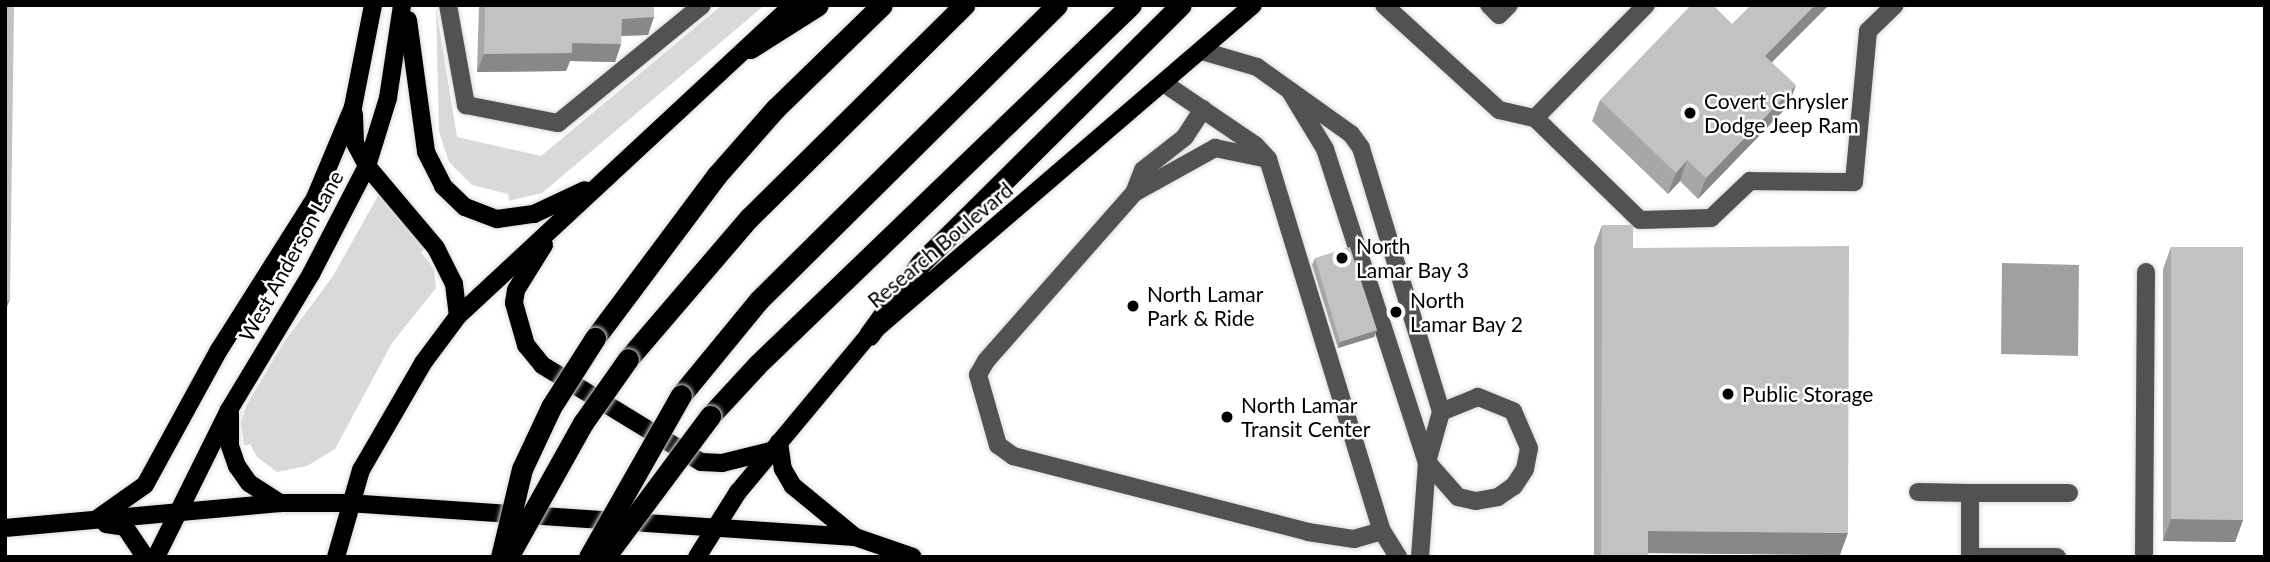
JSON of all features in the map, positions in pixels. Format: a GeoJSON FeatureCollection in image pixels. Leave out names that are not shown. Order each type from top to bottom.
{"type":"FeatureCollection","features":[{"type":"Feature","properties":{"kind":"highway"},"geometry":{"type":"LineString","coordinates":[[750,48],[818,5]]}},
{"type":"Feature","properties":{"kind":"highway"},"geometry":{"type":"LineString","coordinates":[[501,557],[522,469],[551,407],[595,338],[717,174],[775,109],[882,5]]}},
{"type":"Feature","properties":{"kind":"highway"},"geometry":{"type":"LineString","coordinates":[[508,557],[583,423],[628,359],[749,218],[964,5]]}},
{"type":"Feature","properties":{"kind":"highway"},"geometry":{"type":"LineString","coordinates":[[589,557],[681,396],[759,300],[1056,5]]}},
{"type":"Feature","properties":{"kind":"highway"},"geometry":{"type":"LineString","coordinates":[[605,557],[710,416],[757,365],[1131,5]]}},
{"type":"Feature","properties":{"kind":"highway"},"geometry":{"type":"LineString","coordinates":[[869,335],[921,263],[1181,5]]}},
{"type":"Feature","properties":{"kind":"main road"},"geometry":{"type":"LineString","coordinates":[[373,5],[354,107],[355,143],[367,166],[436,248],[454,284],[458,316]]}},
{"type":"Feature","properties":{"kind":"main road"},"geometry":{"type":"LineString","coordinates":[[404,5],[426,152],[443,186],[466,207],[497,219],[534,214],[606,178]]}},
{"type":"Feature","properties":{"kind":"main road","name":"West Anderson Lane"},"geometry":{"type":"LineString","coordinates":[[156,557],[229,410],[311,274],[367,166],[388,98],[404,5]]}},
{"type":"Feature","properties":{"kind":"main road"},"geometry":{"type":"LineString","coordinates":[[336,557],[348,503],[379,437],[458,316],[750,48],[793,5]]}},
{"type":"Feature","properties":{"kind":"main road","name":"Research Boulevard"},"geometry":{"type":"LineString","coordinates":[[697,557],[714,525],[775,446],[869,335],[1165,84],[1253,5]]}},
{"type":"Feature","properties":{"kind":"main road"},"geometry":{"type":"LineString","coordinates":[[92,522],[145,485],[219,350],[315,198],[354,107]]}},
{"type":"Feature","properties":{"kind":"main road"},"geometry":{"type":"LineString","coordinates":[[555,227],[516,290],[514,303],[526,345],[542,365],[701,462],[722,463],[775,446],[793,486],[855,537]]}},
{"type":"Feature","properties":{"kind":"main road"},"geometry":{"type":"LineString","coordinates":[[229,410],[230,446],[237,466],[249,483],[280,503]]}},
{"type":"Feature","properties":{"kind":"main road"},"geometry":{"type":"LineString","coordinates":[[5,528],[280,503],[348,503],[714,525],[855,537],[913,557]]}},
{"type":"Feature","properties":{"kind":"main road"},"geometry":{"type":"LineString","coordinates":[[92,522],[125,527],[145,557]]}},
{"type":"Feature","properties":{"kind":"lane"},"geometry":{"type":"LineString","coordinates":[[448,5],[466,105],[558,123],[702,5]]}},
{"type":"Feature","properties":{"kind":"lane"},"geometry":{"type":"LineString","coordinates":[[1384,5],[1499,110],[1535,117],[1640,220],[1711,218],[1750,181],[1854,182],[1868,30],[1895,5]]}},
{"type":"Feature","properties":{"kind":"lane"},"geometry":{"type":"LineString","coordinates":[[1489,5],[1499,15],[1509,5]]}},
{"type":"Feature","properties":{"kind":"lane"},"geometry":{"type":"LineString","coordinates":[[1535,117],[1646,5]]}},
{"type":"Feature","properties":{"kind":"lane"},"geometry":{"type":"LineString","coordinates":[[1202,51],[1257,67],[1351,134],[1361,148],[1441,412],[1427,462],[1420,557]]}},
{"type":"Feature","properties":{"kind":"lane"},"geometry":{"type":"LineString","coordinates":[[1165,84],[1203,109],[1268,159],[1382,531],[1398,557]]}},
{"type":"Feature","properties":{"kind":"lane"},"geometry":{"type":"LineString","coordinates":[[1290,91],[1325,149],[1427,462],[1458,497],[1476,501],[1506,491],[1525,469],[1529,448],[1513,411],[1478,397],[1441,412]]}},
{"type":"Feature","properties":{"kind":"lane"},"geometry":{"type":"LineString","coordinates":[[1203,109],[1185,137],[1143,170],[1134,193],[978,375],[998,445],[1013,456],[1308,532],[1354,539],[1382,531]]}},
{"type":"Feature","properties":{"kind":"lane"},"geometry":{"type":"LineString","coordinates":[[1134,193],[1215,148],[1268,159]]}},
{"type":"Feature","properties":{"kind":"lane"},"geometry":{"type":"LineString","coordinates":[[2144,557],[2146,272]]}},
{"type":"Feature","properties":{"kind":"lane"},"geometry":{"type":"LineString","coordinates":[[1918,492],[2069,493]]}},
{"type":"Feature","properties":{"kind":"lane"},"geometry":{"type":"LineString","coordinates":[[1970,493],[1970,557]]}},
{"type":"Feature","properties":{"kind":"lane"},"geometry":{"type":"LineString","coordinates":[[1979,557],[2057,557]]}},
{"type":"Feature","properties":{"kind":"shaded area"},"geometry":{"type":"Polygon","coordinates":[[[722,5],[765,5],[542,193],[509,201],[508,194],[472,185],[449,162],[439,132],[436,8],[457,137],[541,156],[722,5]]]}},
{"type":"Feature","properties":{"kind":"shaded area"},"geometry":{"type":"Polygon","coordinates":[[[379,194],[426,248],[421,252],[434,269],[436,288],[392,343],[335,449],[307,466],[277,472],[257,457],[250,444],[244,446],[241,422],[246,406],[284,342],[333,276],[379,194]]]}},
{"type":"Feature","properties":{"kind":"shaded area"},"geometry":{"type":"Polygon","coordinates":[[[2002,263],[2079,265],[2078,356],[2001,354],[2002,263]]]}},
{"type":"Feature","properties":{"kind":"building"},"geometry":{"type":"Polygon","coordinates":[[[5,5],[14,5],[10,299],[5,303],[5,5]]]}},
{"type":"Feature","properties":{"kind":"building"},"geometry":{"type":"Polygon","coordinates":[[[485,5],[654,5],[654,17],[622,19],[621,44],[572,43],[572,53],[484,54],[485,5]]]}},
{"type":"Feature","properties":{"kind":"building","name":"Covert Chrysler Dodge Jeep Ram"},"geometry":{"type":"Polygon","coordinates":[[[1691,5],[1713,5],[1732,24],[1751,5],[1815,5],[1765,56],[1796,85],[1706,178],[1687,160],[1676,173],[1600,100],[1691,5]]]}},
{"type":"Feature","properties":{"kind":"building","name":"Public Storage"},"geometry":{"type":"Polygon","coordinates":[[[1602,225],[1633,225],[1633,248],[1849,246],[1848,533],[1648,531],[1648,557],[1601,557],[1602,225]]]}},
{"type":"Feature","properties":{"kind":"building"},"geometry":{"type":"Polygon","coordinates":[[[1350,247],[1377,330],[1340,342],[1315,258],[1350,247]]]}},
{"type":"Feature","properties":{"kind":"building"},"geometry":{"type":"Polygon","coordinates":[[[2171,247],[2243,247],[2243,520],[2171,519],[2171,247]]]}},
{"type":"Feature","properties":{"kind":"place","name":"Covert Chrysler Dodge Jeep Ram"},"geometry":{"type":"Point","coordinates":[1690,113]}},
{"type":"Feature","properties":{"kind":"place","name":"North Lamar Bay 3"},"geometry":{"type":"Point","coordinates":[1342,258]}},
{"type":"Feature","properties":{"kind":"place","name":"North Lamar Park & Ride"},"geometry":{"type":"Point","coordinates":[1133,306]}},
{"type":"Feature","properties":{"kind":"place","name":"North Lamar Bay 2"},"geometry":{"type":"Point","coordinates":[1396,312]}},
{"type":"Feature","properties":{"kind":"place","name":"Public Storage"},"geometry":{"type":"Point","coordinates":[1728,394]}},
{"type":"Feature","properties":{"kind":"place","name":"North Lamar Transit Center"},"geometry":{"type":"Point","coordinates":[1227,417]}}]}
